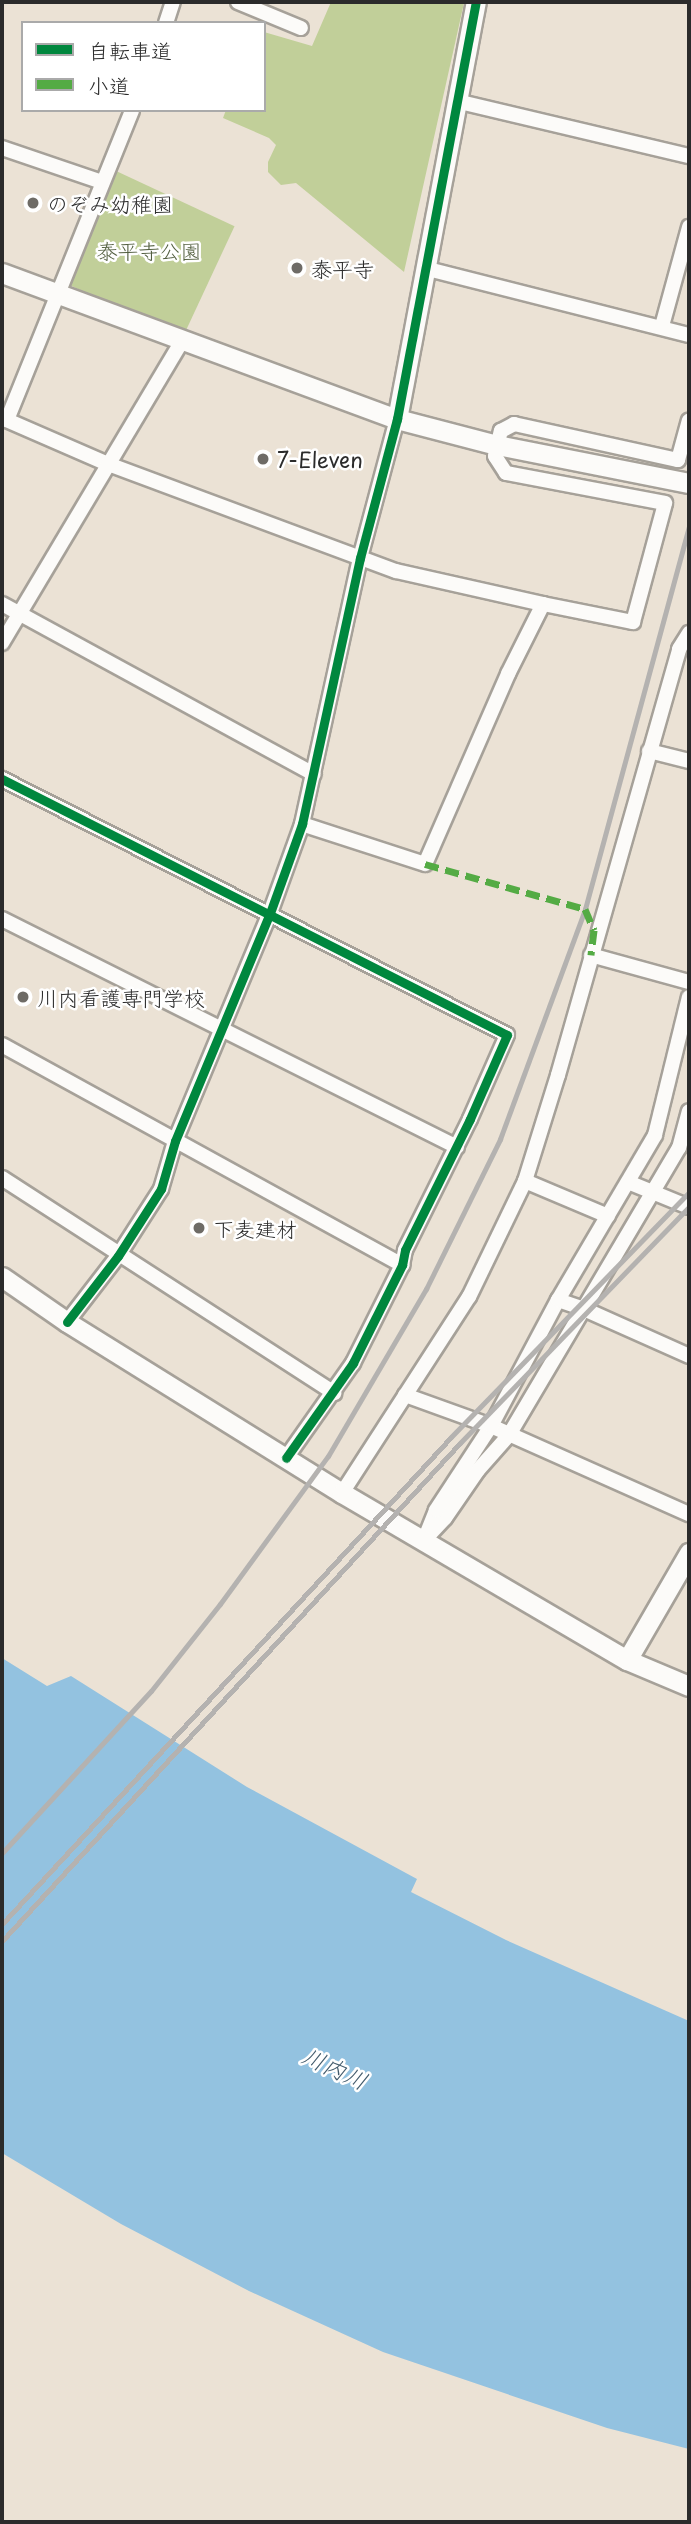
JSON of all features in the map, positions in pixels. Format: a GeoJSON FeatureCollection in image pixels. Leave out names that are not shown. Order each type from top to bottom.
{"type":"FeatureCollection","features":[{"type":"Feature","properties":{"kind":"street"},"geometry":{"type":"LineString","coordinates":[[167,21],[173,2]]}},
{"type":"Feature","properties":{"kind":"street"},"geometry":{"type":"LineString","coordinates":[[239,2],[301,28]]}},
{"type":"Feature","properties":{"kind":"street"},"geometry":{"type":"LineString","coordinates":[[67,1322],[118,1256],[161,1189],[175,1141],[270,913],[302,824],[360,558],[397,419],[476,2]]}},
{"type":"Feature","properties":{"kind":"street"},"geometry":{"type":"LineString","coordinates":[[456,101],[689,156]]}},
{"type":"Feature","properties":{"kind":"street"},"geometry":{"type":"LineString","coordinates":[[131,112],[4,419],[108,464],[396,571],[633,622],[664,503],[506,473],[495,456],[501,430],[514,424],[678,460],[689,421]]}},
{"type":"Feature","properties":{"kind":"street"},"geometry":{"type":"LineString","coordinates":[[2,148],[102,181]]}},
{"type":"Feature","properties":{"kind":"street"},"geometry":{"type":"LineString","coordinates":[[662,327],[689,227]]}},
{"type":"Feature","properties":{"kind":"street"},"geometry":{"type":"LineString","coordinates":[[424,268],[689,335]]}},
{"type":"Feature","properties":{"kind":"street"},"geometry":{"type":"LineString","coordinates":[[2,273],[397,419],[497,445],[689,484]]}},
{"type":"Feature","properties":{"kind":"street"},"geometry":{"type":"LineString","coordinates":[[2,643],[183,339]]}},
{"type":"Feature","properties":{"kind":"street"},"geometry":{"type":"LineString","coordinates":[[2,604],[314,774]]}},
{"type":"Feature","properties":{"kind":"street"},"geometry":{"type":"LineString","coordinates":[[302,824],[425,864],[508,674],[544,604]]}},
{"type":"Feature","properties":{"kind":"street"},"geometry":{"type":"LineString","coordinates":[[342,1493],[469,1297],[525,1181],[679,649],[689,633]]}},
{"type":"Feature","properties":{"kind":"street"},"geometry":{"type":"LineString","coordinates":[[649,751],[689,761]]}},
{"type":"Feature","properties":{"kind":"street"},"geometry":{"type":"LineString","coordinates":[[2,779],[508,1035],[457,1147],[405,1250],[402,1265],[353,1363],[286,1458]]}},
{"type":"Feature","properties":{"kind":"street"},"geometry":{"type":"LineString","coordinates":[[2,919],[457,1147]]}},
{"type":"Feature","properties":{"kind":"street"},"geometry":{"type":"LineString","coordinates":[[591,956],[689,982]]}},
{"type":"Feature","properties":{"kind":"street"},"geometry":{"type":"LineString","coordinates":[[424,1540],[436,1510],[491,1426],[558,1300],[655,1135],[689,997]]}},
{"type":"Feature","properties":{"kind":"street"},"geometry":{"type":"LineString","coordinates":[[2,1045],[402,1265]]}},
{"type":"Feature","properties":{"kind":"street"},"geometry":{"type":"LineString","coordinates":[[424,1540],[445,1518],[478,1470],[509,1435],[679,1148],[689,1111]]}},
{"type":"Feature","properties":{"kind":"street"},"geometry":{"type":"LineString","coordinates":[[2,1178],[118,1256],[334,1392]]}},
{"type":"Feature","properties":{"kind":"street"},"geometry":{"type":"LineString","coordinates":[[525,1181],[608,1216]]}},
{"type":"Feature","properties":{"kind":"street"},"geometry":{"type":"LineString","coordinates":[[628,1182],[689,1207]]}},
{"type":"Feature","properties":{"kind":"street"},"geometry":{"type":"LineString","coordinates":[[2,1277],[67,1322],[342,1493],[627,1660],[689,1686]]}},
{"type":"Feature","properties":{"kind":"street"},"geometry":{"type":"LineString","coordinates":[[558,1300],[689,1356]]}},
{"type":"Feature","properties":{"kind":"street"},"geometry":{"type":"LineString","coordinates":[[405,1395],[491,1426],[689,1514]]}},
{"type":"Feature","properties":{"kind":"street"},"geometry":{"type":"LineString","coordinates":[[627,1660],[689,1553]]}},
{"type":"Feature","properties":{"kind":"green space"},"geometry":{"type":"Polygon","coordinates":[[[331,2],[464,3],[404,272],[296,183],[281,185],[268,172],[268,162],[276,145],[269,138],[223,118],[225,112],[266,112],[266,33],[312,46],[331,2]]]}},
{"type":"Feature","properties":{"kind":"green space","name":"泰平寺公園"},"geometry":{"type":"Polygon","coordinates":[[[114,170],[235,226],[183,338],[62,281],[114,170]]]}},
{"type":"Feature","properties":{"kind":"water","name":"川内川"},"geometry":{"type":"Polygon","coordinates":[[[2,1658],[47,1686],[71,1676],[247,1787],[417,1879],[411,1892],[506,1940],[689,2021],[689,2449],[607,2428],[383,2352],[249,2291],[121,2224],[2,2153],[2,1658]]]}},
{"type":"Feature","properties":{"kind":"railway"},"geometry":{"type":"LineString","coordinates":[[2,1853],[151,1691],[220,1604],[328,1456],[426,1289],[500,1139],[585,909],[689,526]]}},
{"type":"Feature","properties":{"kind":"railway"},"geometry":{"type":"LineString","coordinates":[[2,1924],[451,1437],[689,1192]]}},
{"type":"Feature","properties":{"kind":"railway"},"geometry":{"type":"LineString","coordinates":[[2,1941],[460,1443],[689,1207]]}},
{"type":"Feature","properties":{"kind":"marked path"},"geometry":{"type":"LineString","coordinates":[[425,864],[585,909],[594,930],[591,955]]}},
{"type":"Feature","properties":{"kind":"cycle path"},"geometry":{"type":"LineString","coordinates":[[67,1322],[118,1256],[161,1189],[175,1141],[270,913],[302,824],[360,558],[397,419],[476,2]]}},
{"type":"Feature","properties":{"kind":"cycle path"},"geometry":{"type":"LineString","coordinates":[[2,779],[507,1035],[470,1119],[405,1250],[402,1265],[353,1363],[286,1458]]}},
{"type":"Feature","properties":{"kind":"place","name":"のぞみ幼稚園"},"geometry":{"type":"Point","coordinates":[33,203]}},
{"type":"Feature","properties":{"kind":"place","name":"泰平寺"},"geometry":{"type":"Point","coordinates":[297,268]}},
{"type":"Feature","properties":{"kind":"place","name":"7-Eleven"},"geometry":{"type":"Point","coordinates":[263,459]}},
{"type":"Feature","properties":{"kind":"place","name":"川内看護専門学校"},"geometry":{"type":"Point","coordinates":[23,997]}},
{"type":"Feature","properties":{"kind":"place","name":"下麦建材"},"geometry":{"type":"Point","coordinates":[199,1228]}}]}
